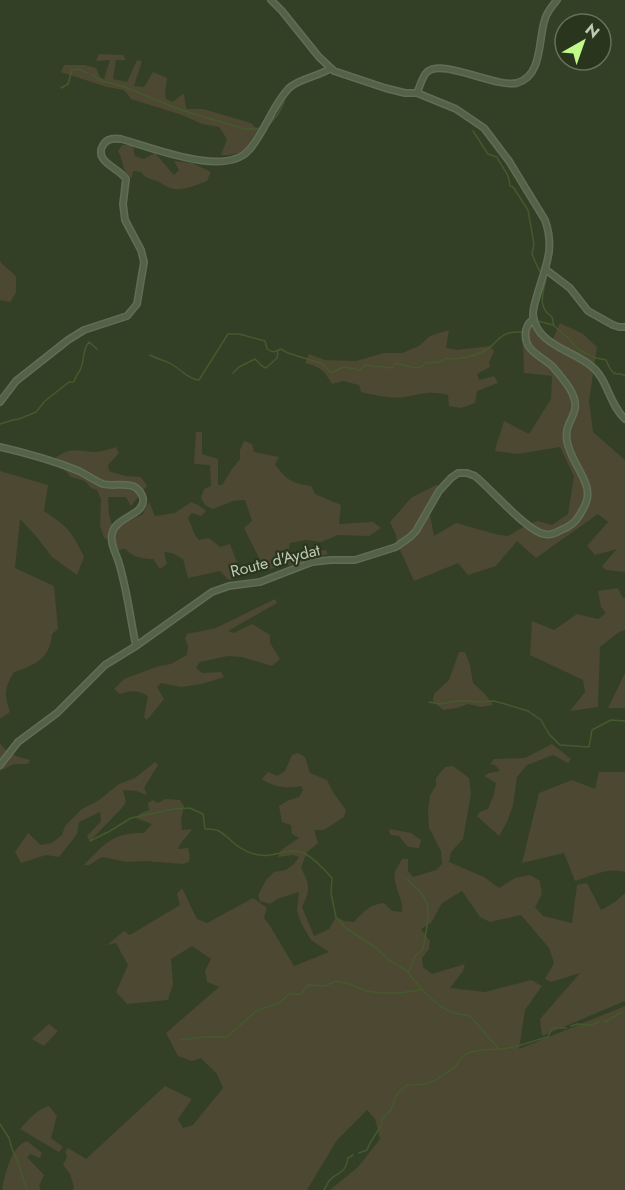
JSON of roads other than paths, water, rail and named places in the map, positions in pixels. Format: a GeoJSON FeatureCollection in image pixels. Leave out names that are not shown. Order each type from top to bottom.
{"type":"FeatureCollection","features":[{"type":"Feature","properties":{"kind":"main road"},"geometry":{"type":"LineString","coordinates":[[271,0],[331,68],[382,87],[405,93],[417,93],[456,109],[492,136],[545,220],[550,237],[545,269],[533,309],[538,330],[546,339],[583,360],[597,371],[616,410],[625,419]]}},
{"type":"Feature","properties":{"kind":"main road"},"geometry":{"type":"LineString","coordinates":[[417,93],[426,73],[436,68],[501,83],[520,82],[537,61],[545,19],[557,0]]}},
{"type":"Feature","properties":{"kind":"main road"},"geometry":{"type":"LineString","coordinates":[[0,402],[16,381],[79,332],[129,314],[138,302],[144,261],[125,220],[123,204],[126,179],[101,156],[102,147],[107,141],[115,138],[121,139],[199,161],[238,158],[252,147],[275,108],[291,87],[331,68]]}},
{"type":"Feature","properties":{"kind":"main road"},"geometry":{"type":"LineString","coordinates":[[545,269],[570,288],[588,311],[613,325],[625,327]]}},
{"type":"Feature","properties":{"kind":"main road","name":"Route d'Aydat"},"geometry":{"type":"LineString","coordinates":[[0,765],[18,742],[57,713],[105,665],[136,646],[204,596],[220,588],[260,582],[312,562],[363,558],[396,547],[416,531],[439,491],[458,473],[475,476],[527,525],[538,532],[550,535],[573,524],[588,497],[586,485],[566,439],[568,425],[576,411],[576,404],[562,377],[527,345],[526,331],[529,322],[534,319]]}},
{"type":"Feature","properties":{"kind":"main road"},"geometry":{"type":"LineString","coordinates":[[0,447],[73,469],[100,483],[130,486],[140,491],[143,502],[141,507],[115,525],[111,535],[121,570],[136,646]]}},
{"type":"Feature","properties":{"kind":"waterway"},"geometry":{"type":"LineString","coordinates":[[61,88],[68,84],[72,70],[79,69],[87,73]]}},
{"type":"Feature","properties":{"kind":"waterway"},"geometry":{"type":"LineString","coordinates":[[92,75],[102,81],[122,86],[181,110],[245,129],[260,128]]}},
{"type":"Feature","properties":{"kind":"waterway"},"geometry":{"type":"LineString","coordinates":[[268,126],[284,102]]}},
{"type":"Feature","properties":{"kind":"waterway"},"geometry":{"type":"LineString","coordinates":[[473,131],[488,154],[497,157],[507,173],[510,186],[528,210],[534,244],[532,254],[541,273]]}},
{"type":"Feature","properties":{"kind":"waterway"},"geometry":{"type":"LineString","coordinates":[[546,279],[543,304],[544,309],[552,317],[554,326],[579,350],[606,360],[615,374],[625,376]]}},
{"type":"Feature","properties":{"kind":"waterway"},"geometry":{"type":"LineString","coordinates":[[538,321],[553,325]]}},
{"type":"Feature","properties":{"kind":"waterway"},"geometry":{"type":"LineString","coordinates":[[150,355],[199,380],[228,334],[239,334],[265,341],[267,349],[271,351],[281,349],[323,364],[330,372],[344,367],[360,370],[365,365],[393,367],[395,363],[415,368],[426,363],[440,362],[446,358],[460,358],[480,353],[503,335],[522,332],[525,325]]}},
{"type":"Feature","properties":{"kind":"waterway"},"geometry":{"type":"LineString","coordinates":[[0,424],[36,412],[45,401],[69,382],[74,382],[89,342],[97,349]]}},
{"type":"Feature","properties":{"kind":"waterway"},"geometry":{"type":"LineString","coordinates":[[233,373],[239,367],[255,359],[266,368],[277,358],[278,351]]}},
{"type":"Feature","properties":{"kind":"waterway"},"geometry":{"type":"LineString","coordinates":[[429,702],[440,704],[456,701],[494,701],[528,711],[541,720],[549,734],[560,745],[589,747],[592,730],[611,720],[625,721]]}},
{"type":"Feature","properties":{"kind":"waterway"},"geometry":{"type":"LineString","coordinates":[[90,841],[131,818],[190,808],[203,814],[205,829],[219,831],[238,847],[248,852],[260,855],[292,851],[304,853],[316,861],[332,878],[331,893],[336,917],[347,929],[406,970],[422,990],[440,1006],[453,1013],[470,1016],[498,1048]]}},
{"type":"Feature","properties":{"kind":"waterway"},"geometry":{"type":"LineString","coordinates":[[407,879],[424,898],[428,911],[423,949],[415,956],[409,971]]}},
{"type":"Feature","properties":{"kind":"waterway"},"geometry":{"type":"LineString","coordinates":[[180,1040],[227,1037],[256,1011],[279,1003],[289,994],[301,994],[308,985],[325,986],[336,981],[366,991],[381,993],[420,990]]}},
{"type":"Feature","properties":{"kind":"waterway"},"geometry":{"type":"LineString","coordinates":[[605,1022],[622,1012]]}},
{"type":"Feature","properties":{"kind":"waterway"},"geometry":{"type":"LineString","coordinates":[[571,1026],[591,1025],[599,1022]]}},
{"type":"Feature","properties":{"kind":"waterway"},"geometry":{"type":"LineString","coordinates":[[359,1153],[367,1150],[382,1124],[381,1120],[391,1110],[399,1092],[407,1085],[436,1080],[455,1067],[464,1055],[472,1052],[518,1046],[548,1037],[552,1028],[566,1028]]}},
{"type":"Feature","properties":{"kind":"waterway"},"geometry":{"type":"LineString","coordinates":[[0,1124],[9,1138],[27,1190]]}},
{"type":"Feature","properties":{"kind":"waterway"},"geometry":{"type":"LineString","coordinates":[[324,1190],[329,1181],[343,1171],[348,1158],[353,1155]]}}]}
